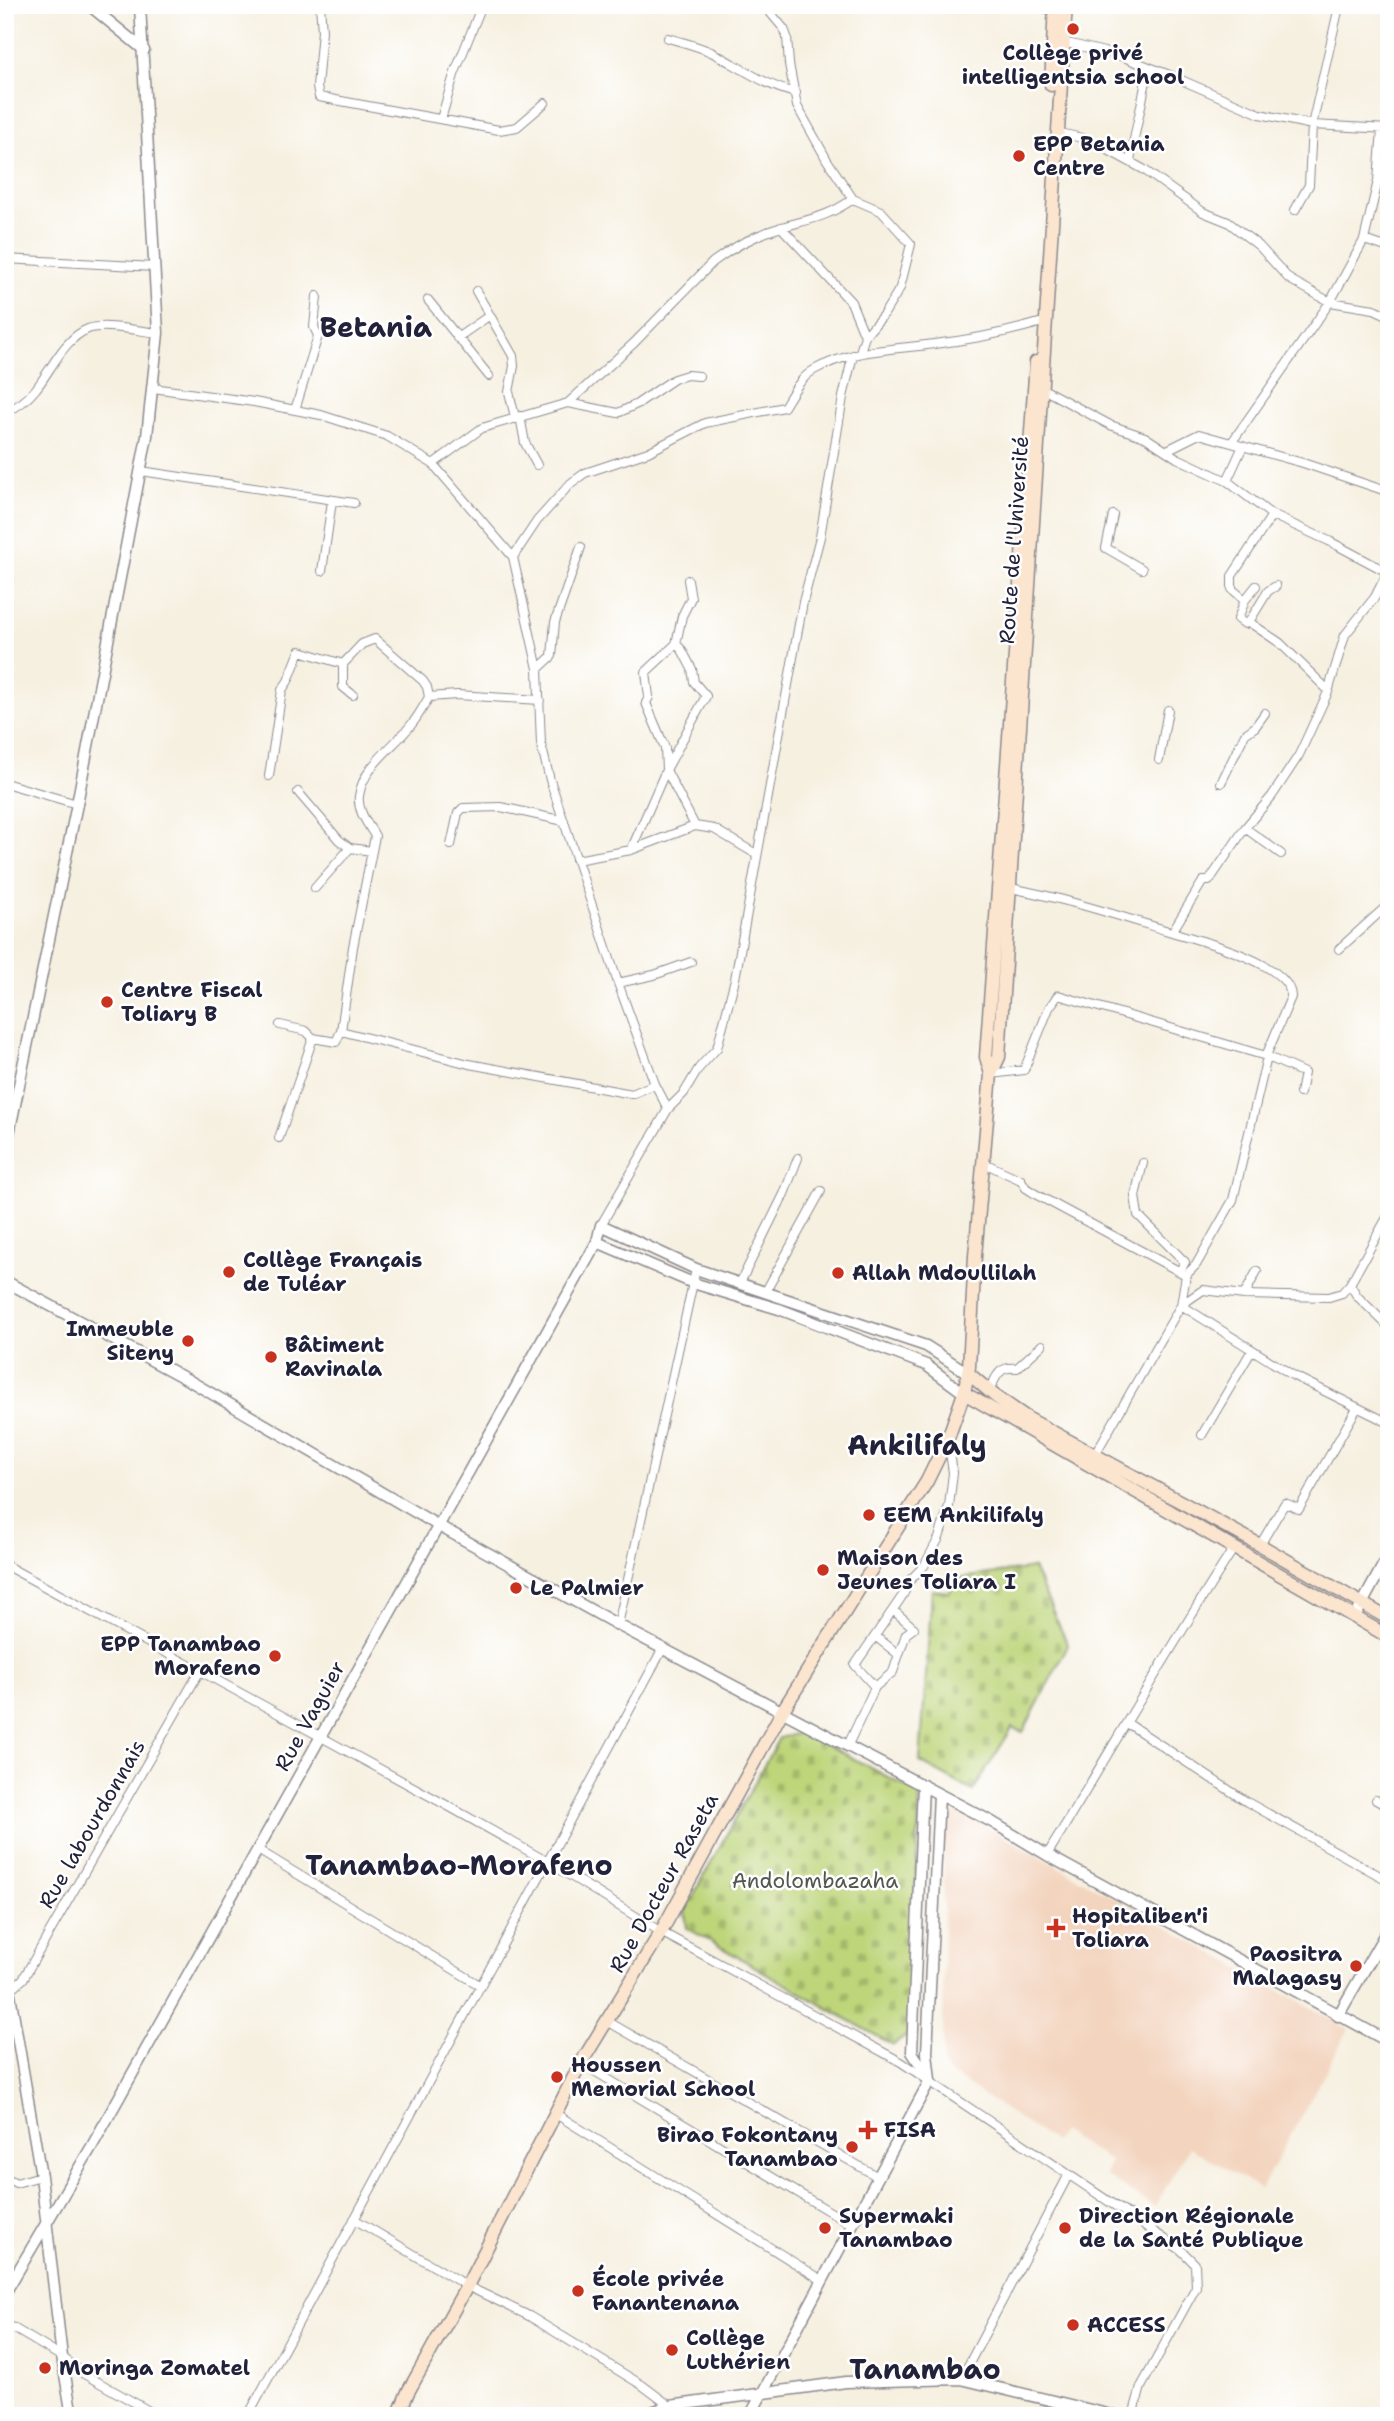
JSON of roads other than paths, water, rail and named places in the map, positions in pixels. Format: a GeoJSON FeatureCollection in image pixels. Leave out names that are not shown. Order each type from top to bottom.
{"type":"FeatureCollection","features":[{"type":"Feature","properties":{"kind":"main road","name":"Route de l'Université"},"geometry":{"type":"LineString","coordinates":[[968,1373],[991,1074],[999,1057],[1063,42],[1058,7]]}},
{"type":"Feature","properties":{"kind":"main road","name":"Route de l'Université"},"geometry":{"type":"LineString","coordinates":[[991,1074],[986,1057],[1039,323],[1058,7]]}},
{"type":"Feature","properties":{"kind":"main road"},"geometry":{"type":"LineString","coordinates":[[968,1373],[1027,1419],[1091,1461],[1234,1548],[1389,1637]]}},
{"type":"Feature","properties":{"kind":"main road","name":"Rue Docteur Raseta"},"geometry":{"type":"LineString","coordinates":[[398,2416],[408,2392],[467,2286],[581,2063],[661,1932],[783,1710],[927,1481],[948,1438],[968,1373]]}},
{"type":"Feature","properties":{"kind":"main road"},"geometry":{"type":"LineString","coordinates":[[964,1393],[1091,1461],[1260,1545],[1389,1619]]}},
{"type":"Feature","properties":{"kind":"street"},"geometry":{"type":"LineString","coordinates":[[89,5],[144,50]]}},
{"type":"Feature","properties":{"kind":"street"},"geometry":{"type":"LineString","coordinates":[[5,1153],[77,804],[141,471],[153,388],[158,333],[140,5]]}},
{"type":"Feature","properties":{"kind":"street"},"geometry":{"type":"LineString","coordinates":[[320,5],[317,87],[319,97],[499,131],[517,127],[545,103]]}},
{"type":"Feature","properties":{"kind":"street"},"geometry":{"type":"LineString","coordinates":[[441,119],[454,75],[481,5]]}},
{"type":"Feature","properties":{"kind":"street"},"geometry":{"type":"LineString","coordinates":[[764,5],[784,29],[797,106],[827,160],[853,199],[881,211],[911,244],[900,288],[884,314],[865,336],[843,397],[820,537],[803,602],[735,979],[717,1048],[699,1068],[684,1093],[668,1109],[601,1225],[696,1269],[926,1346],[968,1373]]}},
{"type":"Feature","properties":{"kind":"street"},"geometry":{"type":"LineString","coordinates":[[1026,5],[1058,7]]}},
{"type":"Feature","properties":{"kind":"street"},"geometry":{"type":"LineString","coordinates":[[1295,210],[1309,185],[1312,125],[1338,11]]}},
{"type":"Feature","properties":{"kind":"street"},"geometry":{"type":"LineString","coordinates":[[668,38],[709,51],[783,90],[796,93]]}},
{"type":"Feature","properties":{"kind":"street"},"geometry":{"type":"LineString","coordinates":[[1063,42],[1121,56],[1260,114],[1312,125],[1385,129],[1378,181],[1364,240],[1330,302],[1232,442]]}},
{"type":"Feature","properties":{"kind":"street"},"geometry":{"type":"LineString","coordinates":[[1130,162],[1135,126],[1146,77],[1151,68]]}},
{"type":"Feature","properties":{"kind":"street"},"geometry":{"type":"LineString","coordinates":[[1056,132],[1082,138],[1130,162],[1203,212],[1228,222],[1259,246],[1289,279],[1330,302],[1374,309],[1389,316]]}},
{"type":"Feature","properties":{"kind":"street"},"geometry":{"type":"LineString","coordinates":[[568,403],[634,343],[727,251],[781,227],[820,218],[853,199]]}},
{"type":"Feature","properties":{"kind":"street"},"geometry":{"type":"LineString","coordinates":[[781,227],[851,302],[865,336]]}},
{"type":"Feature","properties":{"kind":"street"},"geometry":{"type":"LineString","coordinates":[[1364,240],[1389,248]]}},
{"type":"Feature","properties":{"kind":"street"},"geometry":{"type":"LineString","coordinates":[[5,258],[155,267]]}},
{"type":"Feature","properties":{"kind":"street"},"geometry":{"type":"LineString","coordinates":[[476,291],[513,356],[509,392],[525,443],[537,465]]}},
{"type":"Feature","properties":{"kind":"street"},"geometry":{"type":"LineString","coordinates":[[295,410],[318,336],[314,327],[317,296]]}},
{"type":"Feature","properties":{"kind":"street"},"geometry":{"type":"LineString","coordinates":[[428,300],[489,376]]}},
{"type":"Feature","properties":{"kind":"street"},"geometry":{"type":"LineString","coordinates":[[457,338],[490,315]]}},
{"type":"Feature","properties":{"kind":"street"},"geometry":{"type":"LineString","coordinates":[[513,557],[546,512],[571,483],[585,473],[648,452],[705,423],[784,407],[799,383],[813,370],[857,354],[936,344],[1039,323]]}},
{"type":"Feature","properties":{"kind":"street"},"geometry":{"type":"LineString","coordinates":[[5,413],[24,402],[47,374],[57,356],[88,329],[106,327],[158,333]]}},
{"type":"Feature","properties":{"kind":"street"},"geometry":{"type":"LineString","coordinates":[[433,464],[482,428],[518,416],[568,403],[618,413],[637,404],[674,379],[687,375],[699,376]]}},
{"type":"Feature","properties":{"kind":"street"},"geometry":{"type":"LineString","coordinates":[[153,388],[321,415],[387,436],[433,464],[513,557],[538,669],[541,744],[576,860],[618,983],[655,1084],[668,1109]]}},
{"type":"Feature","properties":{"kind":"street"},"geometry":{"type":"LineString","coordinates":[[1043,389],[1110,425],[1145,437],[1177,458],[1227,481],[1272,515],[1329,541],[1388,573],[1370,605],[1345,635],[1328,690],[1300,755],[1209,881],[1203,881],[1172,932]]}},
{"type":"Feature","properties":{"kind":"street"},"geometry":{"type":"LineString","coordinates":[[1167,450],[1199,434],[1303,463],[1389,492]]}},
{"type":"Feature","properties":{"kind":"street"},"geometry":{"type":"LineString","coordinates":[[1227,481],[1243,446]]}},
{"type":"Feature","properties":{"kind":"street"},"geometry":{"type":"LineString","coordinates":[[141,471],[355,503]]}},
{"type":"Feature","properties":{"kind":"street"},"geometry":{"type":"LineString","coordinates":[[321,571],[332,501]]}},
{"type":"Feature","properties":{"kind":"street"},"geometry":{"type":"LineString","coordinates":[[1113,515],[1106,548],[1142,569]]}},
{"type":"Feature","properties":{"kind":"street"},"geometry":{"type":"LineString","coordinates":[[1245,600],[1232,589],[1232,576],[1272,515]]}},
{"type":"Feature","properties":{"kind":"street"},"geometry":{"type":"LineString","coordinates":[[538,669],[552,656],[555,622],[581,547]]}},
{"type":"Feature","properties":{"kind":"street"},"geometry":{"type":"LineString","coordinates":[[688,580],[691,598],[682,616],[676,644],[646,672],[649,697],[646,703],[665,748],[666,770],[695,826]]}},
{"type":"Feature","properties":{"kind":"street"},"geometry":{"type":"LineString","coordinates":[[1255,586],[1245,600],[1238,619],[1245,624],[1249,622],[1280,643],[1328,690]]}},
{"type":"Feature","properties":{"kind":"street"},"geometry":{"type":"LineString","coordinates":[[1249,622],[1268,591],[1276,586]]}},
{"type":"Feature","properties":{"kind":"street"},"geometry":{"type":"LineString","coordinates":[[280,1025],[306,1031],[313,1038],[336,1042],[341,1031],[353,947],[375,836],[361,813],[358,797],[375,762],[410,726],[429,697],[427,687],[422,681],[375,639],[362,644],[343,664],[343,687],[354,695]]}},
{"type":"Feature","properties":{"kind":"street"},"geometry":{"type":"LineString","coordinates":[[631,850],[666,770],[706,696],[694,682],[692,669],[676,644]]}},
{"type":"Feature","properties":{"kind":"street"},"geometry":{"type":"LineString","coordinates":[[269,776],[282,690],[300,651],[343,664]]}},
{"type":"Feature","properties":{"kind":"street"},"geometry":{"type":"LineString","coordinates":[[429,697],[457,695],[540,700]]}},
{"type":"Feature","properties":{"kind":"street"},"geometry":{"type":"LineString","coordinates":[[1158,760],[1168,710]]}},
{"type":"Feature","properties":{"kind":"street"},"geometry":{"type":"LineString","coordinates":[[1221,783],[1245,734],[1251,727],[1255,727],[1265,713]]}},
{"type":"Feature","properties":{"kind":"street"},"geometry":{"type":"LineString","coordinates":[[5,783],[77,804]]}},
{"type":"Feature","properties":{"kind":"street"},"geometry":{"type":"LineString","coordinates":[[298,792],[327,827],[350,848],[372,851]]}},
{"type":"Feature","properties":{"kind":"street"},"geometry":{"type":"LineString","coordinates":[[451,845],[458,813],[463,808],[501,807],[564,821]]}},
{"type":"Feature","properties":{"kind":"street"},"geometry":{"type":"LineString","coordinates":[[576,860],[631,850],[695,826],[714,829],[756,854]]}},
{"type":"Feature","properties":{"kind":"street"},"geometry":{"type":"LineString","coordinates":[[1245,828],[1281,855]]}},
{"type":"Feature","properties":{"kind":"street"},"geometry":{"type":"LineString","coordinates":[[315,888],[350,848]]}},
{"type":"Feature","properties":{"kind":"street"},"geometry":{"type":"LineString","coordinates":[[1010,888],[1062,898],[1202,940],[1265,966],[1286,982],[1291,990],[1291,997],[1266,1056],[1233,1199],[1196,1265],[1183,1273]]}},
{"type":"Feature","properties":{"kind":"street"},"geometry":{"type":"LineString","coordinates":[[1339,949],[1389,904]]}},
{"type":"Feature","properties":{"kind":"street"},"geometry":{"type":"LineString","coordinates":[[618,983],[654,975],[691,962]]}},
{"type":"Feature","properties":{"kind":"street"},"geometry":{"type":"LineString","coordinates":[[991,1074],[1024,1070],[1049,1008],[1058,995],[1266,1056],[1304,1073],[1300,1093]]}},
{"type":"Feature","properties":{"kind":"street"},"geometry":{"type":"LineString","coordinates":[[341,1031],[469,1064],[632,1094],[655,1084]]}},
{"type":"Feature","properties":{"kind":"street"},"geometry":{"type":"LineString","coordinates":[[279,1138],[313,1038]]}},
{"type":"Feature","properties":{"kind":"street"},"geometry":{"type":"LineString","coordinates":[[740,1283],[784,1194],[798,1158]]}},
{"type":"Feature","properties":{"kind":"street"},"geometry":{"type":"LineString","coordinates":[[984,1163],[1021,1181],[1037,1195],[1183,1273]]}},
{"type":"Feature","properties":{"kind":"street"},"geometry":{"type":"LineString","coordinates":[[1143,1163],[1135,1196],[1138,1215],[1185,1262],[1181,1305]]}},
{"type":"Feature","properties":{"kind":"street"},"geometry":{"type":"LineString","coordinates":[[766,1291],[821,1191]]}},
{"type":"Feature","properties":{"kind":"street"},"geometry":{"type":"LineString","coordinates":[[1091,1461],[1181,1305],[1203,1290],[1244,1295],[1328,1297],[1342,1293],[1350,1284],[1389,1214]]}},
{"type":"Feature","properties":{"kind":"street","name":"Rue Vaguier"},"geometry":{"type":"LineString","coordinates":[[5,2293],[92,2146],[439,1526],[597,1242],[601,1225]]}},
{"type":"Feature","properties":{"kind":"street"},"geometry":{"type":"LineString","coordinates":[[597,1242],[693,1283],[779,1309],[926,1365],[964,1393]]}},
{"type":"Feature","properties":{"kind":"street"},"geometry":{"type":"LineString","coordinates":[[618,1625],[696,1269]]}},
{"type":"Feature","properties":{"kind":"street"},"geometry":{"type":"LineString","coordinates":[[1244,1295],[1257,1271]]}},
{"type":"Feature","properties":{"kind":"street"},"geometry":{"type":"LineString","coordinates":[[5,1281],[190,1381],[439,1526],[618,1625],[923,1785],[1389,2042]]}},
{"type":"Feature","properties":{"kind":"street"},"geometry":{"type":"LineString","coordinates":[[1350,1284],[1357,1296],[1389,1327]]}},
{"type":"Feature","properties":{"kind":"street"},"geometry":{"type":"LineString","coordinates":[[1181,1305],[1294,1376],[1389,1423]]}},
{"type":"Feature","properties":{"kind":"street"},"geometry":{"type":"LineString","coordinates":[[989,1391],[999,1372],[1006,1367],[1017,1368],[1042,1345]]}},
{"type":"Feature","properties":{"kind":"street"},"geometry":{"type":"LineString","coordinates":[[1202,1435],[1252,1350]]}},
{"type":"Feature","properties":{"kind":"street"},"geometry":{"type":"LineString","coordinates":[[1260,1545],[1285,1503],[1299,1509],[1357,1408]]}},
{"type":"Feature","properties":{"kind":"street"},"geometry":{"type":"LineString","coordinates":[[875,1687],[855,1665],[910,1580],[924,1566],[939,1538],[946,1516],[953,1473],[948,1438]]}},
{"type":"Feature","properties":{"kind":"street"},"geometry":{"type":"LineString","coordinates":[[1047,1855],[1148,1685],[1234,1548]]}},
{"type":"Feature","properties":{"kind":"street"},"geometry":{"type":"LineString","coordinates":[[1355,1617],[1389,1553]]}},
{"type":"Feature","properties":{"kind":"street"},"geometry":{"type":"LineString","coordinates":[[5,1565],[548,1862],[661,1932],[901,2062],[1181,2250],[1195,2264],[1196,2287],[1141,2387],[1132,2416]]}},
{"type":"Feature","properties":{"kind":"street"},"geometry":{"type":"LineString","coordinates":[[848,1745],[875,1687],[893,1672],[906,1634],[914,1628],[893,1610]]}},
{"type":"Feature","properties":{"kind":"street"},"geometry":{"type":"LineString","coordinates":[[875,1636],[898,1654]]}},
{"type":"Feature","properties":{"kind":"street"},"geometry":{"type":"LineString","coordinates":[[248,2416],[663,1648]]}},
{"type":"Feature","properties":{"kind":"street","name":"Rue labourdonnais"},"geometry":{"type":"LineString","coordinates":[[7,1993],[23,1979],[201,1670]]}},
{"type":"Feature","properties":{"kind":"street"},"geometry":{"type":"LineString","coordinates":[[1127,1723],[1247,1802],[1389,1881]]}},
{"type":"Feature","properties":{"kind":"street"},"geometry":{"type":"LineString","coordinates":[[923,1785],[912,2052],[930,2080]]}},
{"type":"Feature","properties":{"kind":"street"},"geometry":{"type":"LineString","coordinates":[[750,2416],[930,2080],[927,2053],[939,1794]]}},
{"type":"Feature","properties":{"kind":"street"},"geometry":{"type":"LineString","coordinates":[[1376,1801],[1389,1807]]}},
{"type":"Feature","properties":{"kind":"street"},"geometry":{"type":"LineString","coordinates":[[258,1850],[481,1986]]}},
{"type":"Feature","properties":{"kind":"street"},"geometry":{"type":"LineString","coordinates":[[1338,2016],[1389,1927]]}},
{"type":"Feature","properties":{"kind":"street"},"geometry":{"type":"LineString","coordinates":[[5,1965],[7,1993],[41,2176],[62,2357],[72,2416]]}},
{"type":"Feature","properties":{"kind":"street"},"geometry":{"type":"LineString","coordinates":[[607,2021],[878,2177]]}},
{"type":"Feature","properties":{"kind":"street"},"geometry":{"type":"LineString","coordinates":[[581,2063],[852,2225]]}},
{"type":"Feature","properties":{"kind":"street"},"geometry":{"type":"LineString","coordinates":[[556,2114],[822,2280]]}},
{"type":"Feature","properties":{"kind":"street"},"geometry":{"type":"LineString","coordinates":[[5,2177],[16,2183],[41,2176]]}},
{"type":"Feature","properties":{"kind":"street"},"geometry":{"type":"LineString","coordinates":[[961,2379],[1068,2176]]}},
{"type":"Feature","properties":{"kind":"street"},"geometry":{"type":"LineString","coordinates":[[354,2219],[467,2286],[529,2316],[642,2385],[670,2406]]}},
{"type":"Feature","properties":{"kind":"street"},"geometry":{"type":"LineString","coordinates":[[5,2323],[62,2357],[84,2374],[158,2416]]}},
{"type":"Feature","properties":{"kind":"street"},"geometry":{"type":"LineString","coordinates":[[639,2416],[670,2406],[846,2382],[961,2379],[1116,2416]]}},
{"type":"Feature","properties":{"kind":"place","name":"Collège privé intelligentsia school"},"geometry":{"type":"Point","coordinates":[1073,29]}},
{"type":"Feature","properties":{"kind":"place","name":"EPP Betania Centre"},"geometry":{"type":"Point","coordinates":[1019,156]}},
{"type":"Feature","properties":{"kind":"place","name":"Centre Fiscal Toliary B"},"geometry":{"type":"Point","coordinates":[107,1002]}},
{"type":"Feature","properties":{"kind":"place","name":"Collège Français de Tuléar"},"geometry":{"type":"Point","coordinates":[229,1272]}},
{"type":"Feature","properties":{"kind":"place","name":"Allah Mdoullilah"},"geometry":{"type":"Point","coordinates":[838,1273]}},
{"type":"Feature","properties":{"kind":"place","name":"Immeuble Siteny"},"geometry":{"type":"Point","coordinates":[188,1341]}},
{"type":"Feature","properties":{"kind":"place","name":"Bâtiment Ravinala"},"geometry":{"type":"Point","coordinates":[271,1357]}},
{"type":"Feature","properties":{"kind":"place","name":"EEM Ankilifaly"},"geometry":{"type":"Point","coordinates":[869,1515]}},
{"type":"Feature","properties":{"kind":"place","name":"Maison des Jeunes Toliara I"},"geometry":{"type":"Point","coordinates":[823,1570]}},
{"type":"Feature","properties":{"kind":"place","name":"Le Palmier"},"geometry":{"type":"Point","coordinates":[516,1588]}},
{"type":"Feature","properties":{"kind":"place","name":"EPP Tanambao Morafeno"},"geometry":{"type":"Point","coordinates":[275,1656]}},
{"type":"Feature","properties":{"kind":"place","name":"Hopitaliben'i Toliara"},"geometry":{"type":"Point","coordinates":[1056,1928]}},
{"type":"Feature","properties":{"kind":"place","name":"Paositra Malagasy"},"geometry":{"type":"Point","coordinates":[1356,1966]}},
{"type":"Feature","properties":{"kind":"place","name":"Houssen Memorial School"},"geometry":{"type":"Point","coordinates":[557,2077]}},
{"type":"Feature","properties":{"kind":"place","name":"FISA"},"geometry":{"type":"Point","coordinates":[868,2130]}},
{"type":"Feature","properties":{"kind":"place","name":"Birao Fokontany Tanambao"},"geometry":{"type":"Point","coordinates":[852,2147]}},
{"type":"Feature","properties":{"kind":"place","name":"Supermaki Tanambao"},"geometry":{"type":"Point","coordinates":[825,2228]}},
{"type":"Feature","properties":{"kind":"place","name":"Direction Régionale de la Santé Publique"},"geometry":{"type":"Point","coordinates":[1065,2228]}},
{"type":"Feature","properties":{"kind":"place","name":"École privée Fanantenana"},"geometry":{"type":"Point","coordinates":[578,2291]}},
{"type":"Feature","properties":{"kind":"place","name":"ACCESS"},"geometry":{"type":"Point","coordinates":[1073,2325]}},
{"type":"Feature","properties":{"kind":"place","name":"Collège Luthérien"},"geometry":{"type":"Point","coordinates":[672,2350]}},
{"type":"Feature","properties":{"kind":"place","name":"Moringa Zomatel"},"geometry":{"type":"Point","coordinates":[45,2368]}},
{"type":"Feature","properties":{"kind":"district","name":"Betania"},"geometry":{"type":"Point","coordinates":[376,327]}},
{"type":"Feature","properties":{"kind":"district","name":"Ankilifaly"},"geometry":{"type":"Point","coordinates":[917,1445]}},
{"type":"Feature","properties":{"kind":"district","name":"Tanambao-Morafeno"},"geometry":{"type":"Point","coordinates":[459,1865]}},
{"type":"Feature","properties":{"kind":"district","name":"Tanambao"},"geometry":{"type":"Point","coordinates":[925,2369]}},
{"type":"Feature","properties":{"kind":"park label","name":"Andolombazaha"},"geometry":{"type":"Point","coordinates":[815,1881]}}]}
